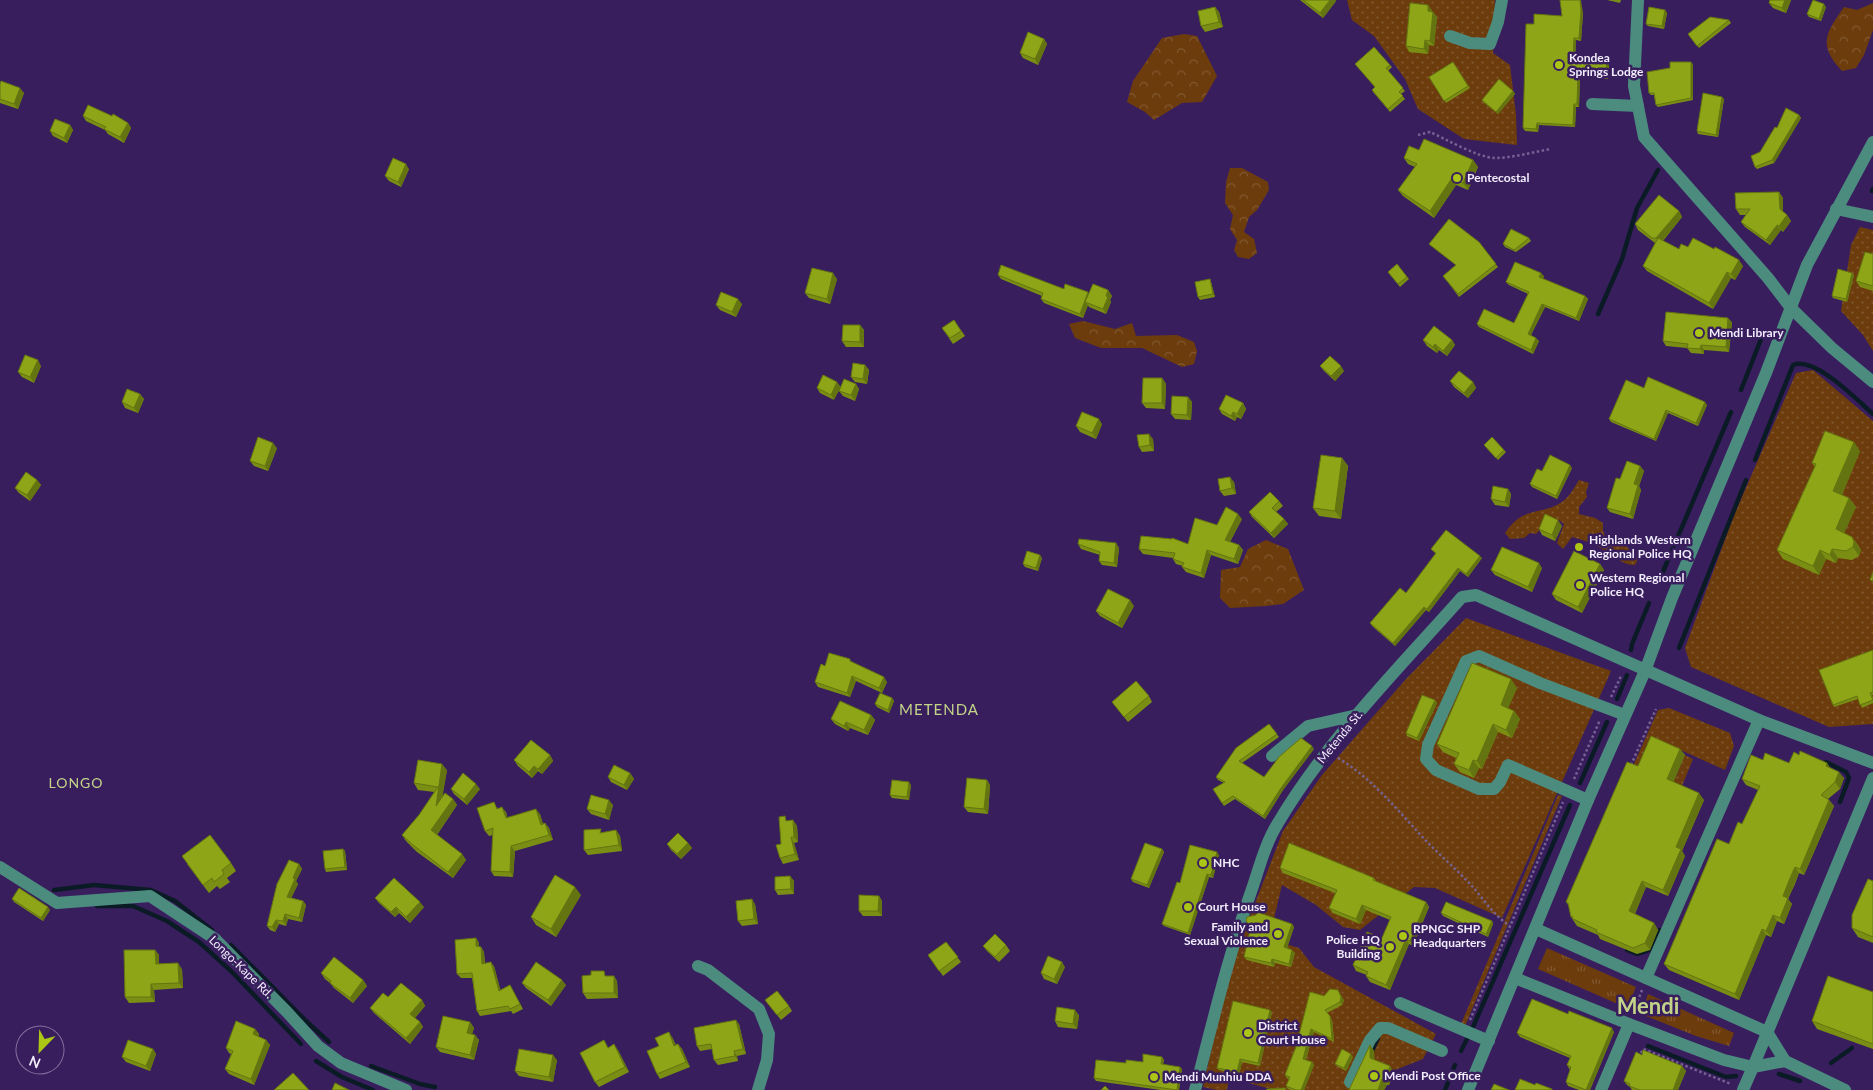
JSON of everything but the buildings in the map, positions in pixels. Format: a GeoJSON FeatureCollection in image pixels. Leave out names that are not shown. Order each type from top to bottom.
{"type":"FeatureCollection","features":[{"type":"Feature","properties":{"kind":"street"},"geometry":{"type":"LineString","coordinates":[[1450,36],[1470,43],[1490,44],[1498,22],[1502,0]]}},
{"type":"Feature","properties":{"kind":"street"},"geometry":{"type":"LineString","coordinates":[[1638,0],[1634,86],[1644,137],[1768,278],[1791,308],[1832,348],[1873,382]]}},
{"type":"Feature","properties":{"kind":"street"},"geometry":{"type":"LineString","coordinates":[[1592,104],[1638,106]]}},
{"type":"Feature","properties":{"kind":"street"},"geometry":{"type":"LineString","coordinates":[[1468,1090],[1588,800],[1645,671],[1672,598],[1766,373],[1807,265],[1873,142]]}},
{"type":"Feature","properties":{"kind":"street"},"geometry":{"type":"LineString","coordinates":[[1836,209],[1873,217]]}},
{"type":"Feature","properties":{"kind":"street","name":"Metenda St."},"geometry":{"type":"LineString","coordinates":[[1195,1090],[1236,933],[1277,823],[1357,715],[1462,596],[1476,595],[1759,720],[1873,763]]}},
{"type":"Feature","properties":{"kind":"street"},"geometry":{"type":"LineString","coordinates":[[1588,800],[1508,765],[1500,782],[1494,789],[1479,789],[1436,770],[1426,759],[1428,745],[1466,660],[1479,656],[1540,683],[1625,714]]}},
{"type":"Feature","properties":{"kind":"street"},"geometry":{"type":"LineString","coordinates":[[1272,756],[1308,726],[1357,715]]}},
{"type":"Feature","properties":{"kind":"street"},"geometry":{"type":"LineString","coordinates":[[1646,978],[1759,720]]}},
{"type":"Feature","properties":{"kind":"street"},"geometry":{"type":"LineString","coordinates":[[1744,1090],[1873,778]]}},
{"type":"Feature","properties":{"kind":"street","name":"Longo-Kape Rd."},"geometry":{"type":"LineString","coordinates":[[0,867],[57,903],[150,896],[215,939],[288,1012],[318,1046],[341,1063],[406,1090]]}},
{"type":"Feature","properties":{"kind":"street"},"geometry":{"type":"LineString","coordinates":[[1536,929],[1768,1032],[1785,1061],[1845,1090]]}},
{"type":"Feature","properties":{"kind":"street"},"geometry":{"type":"LineString","coordinates":[[698,966],[708,970],[759,1009],[769,1034],[767,1060],[758,1090]]}},
{"type":"Feature","properties":{"kind":"street"},"geometry":{"type":"LineString","coordinates":[[1515,978],[1724,1060],[1753,1067],[1785,1061]]}},
{"type":"Feature","properties":{"kind":"street"},"geometry":{"type":"LineString","coordinates":[[1400,1003],[1488,1041]]}},
{"type":"Feature","properties":{"kind":"street"},"geometry":{"type":"LineString","coordinates":[[1601,1090],[1629,1024]]}},
{"type":"Feature","properties":{"kind":"street"},"geometry":{"type":"LineString","coordinates":[[1350,1082],[1370,1040],[1380,1028],[1388,1028],[1442,1051]]}},
{"type":"Feature","properties":{"kind":"path"},"geometry":{"type":"LineString","coordinates":[[1418,135],[1430,132],[1466,149],[1492,158],[1510,157],[1551,149]]}},
{"type":"Feature","properties":{"kind":"path"},"geometry":{"type":"LineString","coordinates":[[1467,1028],[1568,791],[1621,676]]}},
{"type":"Feature","properties":{"kind":"path"},"geometry":{"type":"LineString","coordinates":[[1629,771],[1656,709]]}},
{"type":"Feature","properties":{"kind":"path"},"geometry":{"type":"LineString","coordinates":[[1640,746],[1646,748]]}},
{"type":"Feature","properties":{"kind":"path"},"geometry":{"type":"LineString","coordinates":[[1328,752],[1356,769],[1376,787],[1470,883],[1501,921],[1510,926]]}},
{"type":"Feature","properties":{"kind":"path"},"geometry":{"type":"LineString","coordinates":[[1629,1024],[1646,978]]}},
{"type":"Feature","properties":{"kind":"path"},"geometry":{"type":"LineString","coordinates":[[1641,1053],[1643,1049],[1744,1090]]}},
{"type":"Feature","properties":{"kind":"green space"},"geometry":{"type":"Polygon","coordinates":[[[1347,0],[1495,0],[1493,53],[1510,65],[1516,114],[1517,145],[1464,139],[1418,109],[1405,79],[1374,36],[1352,20],[1347,0]]]}},
{"type":"Feature","properties":{"kind":"green space"},"geometry":{"type":"Polygon","coordinates":[[[1873,3],[1873,30],[1864,55],[1856,68],[1842,71],[1834,62],[1827,46],[1827,39],[1832,25],[1844,7],[1857,10],[1873,3]]]}},
{"type":"Feature","properties":{"kind":"green space"},"geometry":{"type":"Polygon","coordinates":[[[1184,34],[1197,36],[1217,76],[1202,102],[1182,103],[1154,120],[1145,112],[1127,102],[1133,81],[1162,38],[1184,34]]]}},
{"type":"Feature","properties":{"kind":"green space"},"geometry":{"type":"Polygon","coordinates":[[[1230,168],[1242,168],[1268,182],[1269,190],[1257,210],[1249,217],[1244,232],[1254,239],[1257,253],[1249,259],[1238,257],[1234,250],[1237,240],[1230,229],[1233,215],[1225,203],[1226,182],[1230,168]]]}},
{"type":"Feature","properties":{"kind":"green space"},"geometry":{"type":"Polygon","coordinates":[[[1860,227],[1873,230],[1873,351],[1863,335],[1841,311],[1851,245],[1860,227]]]}},
{"type":"Feature","properties":{"kind":"green space"},"geometry":{"type":"Polygon","coordinates":[[[1083,321],[1115,329],[1132,323],[1136,336],[1177,335],[1194,342],[1197,351],[1194,364],[1182,367],[1142,348],[1101,348],[1075,338],[1069,324],[1083,321]]]}},
{"type":"Feature","properties":{"kind":"green space"},"geometry":{"type":"Polygon","coordinates":[[[1813,370],[1873,421],[1873,724],[1829,727],[1691,667],[1685,648],[1734,515],[1796,373],[1813,370]]]}},
{"type":"Feature","properties":{"kind":"green space"},"geometry":{"type":"Polygon","coordinates":[[[1579,480],[1589,483],[1586,492],[1587,497],[1579,507],[1579,514],[1595,518],[1603,523],[1603,531],[1606,538],[1623,543],[1630,550],[1640,555],[1635,565],[1624,563],[1593,544],[1572,537],[1563,549],[1557,543],[1564,524],[1559,520],[1543,527],[1536,534],[1530,533],[1524,538],[1510,539],[1505,533],[1519,518],[1562,502],[1570,495],[1579,480]]]}},
{"type":"Feature","properties":{"kind":"green space"},"geometry":{"type":"Polygon","coordinates":[[[1266,540],[1288,549],[1304,590],[1283,604],[1230,608],[1220,598],[1221,570],[1240,567],[1248,549],[1266,540]]]}},
{"type":"Feature","properties":{"kind":"green space"},"geometry":{"type":"Polygon","coordinates":[[[1466,618],[1611,671],[1502,918],[1435,888],[1414,887],[1360,930],[1343,927],[1316,905],[1282,885],[1269,939],[1299,948],[1314,967],[1436,1034],[1423,1059],[1395,1070],[1378,1090],[1275,1090],[1229,1078],[1227,1090],[1203,1087],[1228,973],[1283,831],[1322,775],[1406,679],[1466,618]]]}},
{"type":"Feature","properties":{"kind":"green space"},"geometry":{"type":"Polygon","coordinates":[[[1669,708],[1730,733],[1734,746],[1725,770],[1656,739],[1646,764],[1676,777],[1685,755],[1693,759],[1682,786],[1633,766],[1658,710],[1669,708]]]}},
{"type":"Feature","properties":{"kind":"green space"},"geometry":{"type":"Polygon","coordinates":[[[1558,795],[1562,796],[1465,1026],[1461,1024],[1558,795]]]}},
{"type":"Feature","properties":{"kind":"green space"},"geometry":{"type":"Polygon","coordinates":[[[1547,948],[1636,987],[1627,1008],[1538,969],[1547,948]]]}},
{"type":"Feature","properties":{"kind":"green space"},"geometry":{"type":"Polygon","coordinates":[[[1648,994],[1734,1033],[1729,1046],[1696,1036],[1641,1014],[1648,994]]]}},
{"type":"Feature","properties":{"kind":"waterway"},"geometry":{"type":"LineString","coordinates":[[1598,314],[1622,259],[1637,208],[1658,170]]}},
{"type":"Feature","properties":{"kind":"waterway"},"geometry":{"type":"LineString","coordinates":[[1741,390],[1761,339]]}},
{"type":"Feature","properties":{"kind":"waterway"},"geometry":{"type":"LineString","coordinates":[[1755,460],[1793,365],[1802,364],[1824,373],[1873,414]]}},
{"type":"Feature","properties":{"kind":"waterway"},"geometry":{"type":"LineString","coordinates":[[1659,581],[1731,412]]}},
{"type":"Feature","properties":{"kind":"waterway"},"geometry":{"type":"LineString","coordinates":[[1679,648],[1746,480]]}},
{"type":"Feature","properties":{"kind":"waterway"},"geometry":{"type":"LineString","coordinates":[[1631,650],[1649,603]]}},
{"type":"Feature","properties":{"kind":"waterway"},"geometry":{"type":"LineString","coordinates":[[1617,699],[1627,675]]}},
{"type":"Feature","properties":{"kind":"waterway"},"geometry":{"type":"LineString","coordinates":[[1580,783],[1607,722]]}},
{"type":"Feature","properties":{"kind":"waterway"},"geometry":{"type":"LineString","coordinates":[[1826,762],[1846,772],[1849,778],[1840,802]]}},
{"type":"Feature","properties":{"kind":"waterway"},"geometry":{"type":"LineString","coordinates":[[1473,1027],[1570,805]]}},
{"type":"Feature","properties":{"kind":"waterway"},"geometry":{"type":"LineString","coordinates":[[54,890],[94,885],[151,890],[175,901],[212,930]]}},
{"type":"Feature","properties":{"kind":"waterway"},"geometry":{"type":"LineString","coordinates":[[97,906],[133,906],[167,921],[199,942],[231,971],[301,1044]]}},
{"type":"Feature","properties":{"kind":"waterway"},"geometry":{"type":"LineString","coordinates":[[1627,950],[1637,954],[1652,949],[1660,930]]}},
{"type":"Feature","properties":{"kind":"waterway"},"geometry":{"type":"LineString","coordinates":[[231,945],[329,1042]]}},
{"type":"Feature","properties":{"kind":"waterway"},"geometry":{"type":"LineString","coordinates":[[1461,1051],[1468,1037]]}},
{"type":"Feature","properties":{"kind":"waterway"},"geometry":{"type":"LineString","coordinates":[[1371,1053],[1378,1038]]}},
{"type":"Feature","properties":{"kind":"waterway"},"geometry":{"type":"LineString","coordinates":[[1648,1046],[1726,1077],[1736,1076]]}},
{"type":"Feature","properties":{"kind":"waterway"},"geometry":{"type":"LineString","coordinates":[[1831,1063],[1852,1048]]}},
{"type":"Feature","properties":{"kind":"waterway"},"geometry":{"type":"LineString","coordinates":[[316,1061],[342,1077],[373,1090]]}},
{"type":"Feature","properties":{"kind":"waterway"},"geometry":{"type":"LineString","coordinates":[[1445,1090],[1455,1065]]}},
{"type":"Feature","properties":{"kind":"waterway"},"geometry":{"type":"LineString","coordinates":[[371,1066],[420,1084],[435,1087]]}},
{"type":"Feature","properties":{"kind":"waterway"},"geometry":{"type":"LineString","coordinates":[[1779,1074],[1800,1081]]}},
{"type":"Feature","properties":{"kind":"place","name":"Kondea Springs Lodge"},"geometry":{"type":"Point","coordinates":[1559,65]}},
{"type":"Feature","properties":{"kind":"place","name":"Pentecostal"},"geometry":{"type":"Point","coordinates":[1457,178]}},
{"type":"Feature","properties":{"kind":"place","name":"Mendi Library"},"geometry":{"type":"Point","coordinates":[1699,333]}},
{"type":"Feature","properties":{"kind":"place","name":"Highlands Western Regional Police HQ"},"geometry":{"type":"Point","coordinates":[1579,547]}},
{"type":"Feature","properties":{"kind":"place","name":"Western Regional Police HQ"},"geometry":{"type":"Point","coordinates":[1580,585]}},
{"type":"Feature","properties":{"kind":"place","name":"NHC"},"geometry":{"type":"Point","coordinates":[1203,863]}},
{"type":"Feature","properties":{"kind":"place","name":"Court House"},"geometry":{"type":"Point","coordinates":[1188,907]}},
{"type":"Feature","properties":{"kind":"place","name":"Family and Sexual Violence"},"geometry":{"type":"Point","coordinates":[1278,934]}},
{"type":"Feature","properties":{"kind":"place","name":"RPNGC SHP Headquarters"},"geometry":{"type":"Point","coordinates":[1403,936]}},
{"type":"Feature","properties":{"kind":"place","name":"Police HQ Building"},"geometry":{"type":"Point","coordinates":[1390,947]}},
{"type":"Feature","properties":{"kind":"place","name":"District Court House"},"geometry":{"type":"Point","coordinates":[1248,1033]}},
{"type":"Feature","properties":{"kind":"place","name":"Mendi Post Office"},"geometry":{"type":"Point","coordinates":[1374,1076]}},
{"type":"Feature","properties":{"kind":"place","name":"Mendi Munhiu DDA"},"geometry":{"type":"Point","coordinates":[1154,1077]}},
{"type":"Feature","properties":{"kind":"district","name":"METENDA"},"geometry":{"type":"Point","coordinates":[939,710]}},
{"type":"Feature","properties":{"kind":"district","name":"LONGO"},"geometry":{"type":"Point","coordinates":[76,783]}},
{"type":"Feature","properties":{"kind":"district","name":"Mendi"},"geometry":{"type":"Point","coordinates":[1648,1006]}}]}
